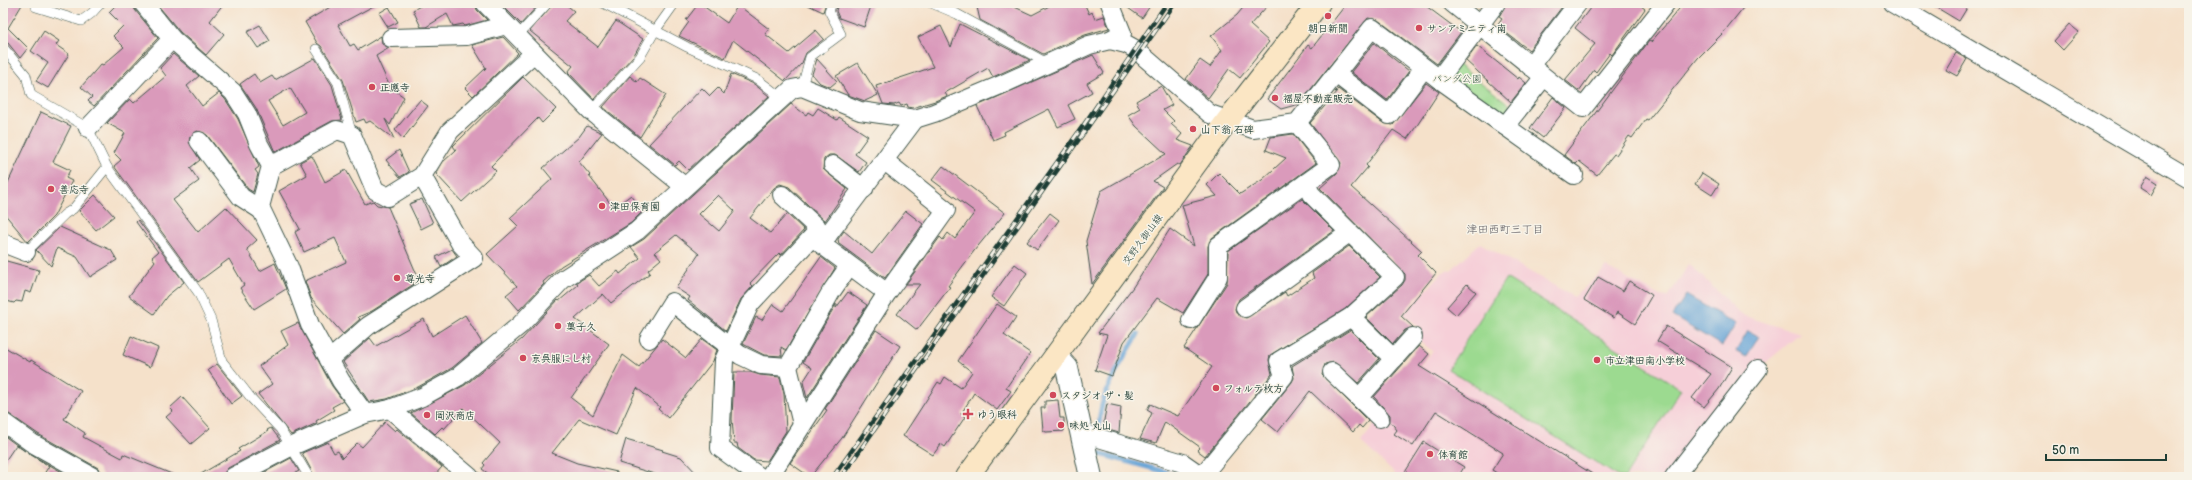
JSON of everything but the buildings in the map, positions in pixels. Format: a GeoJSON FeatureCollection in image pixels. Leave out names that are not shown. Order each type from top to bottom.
{"type":"FeatureCollection","features":[{"type":"Feature","properties":{"kind":"main road","name":"交野久御山線"},"geometry":{"type":"LineString","coordinates":[[967,477],[1227,121],[1319,3]]}},
{"type":"Feature","properties":{"kind":"street"},"geometry":{"type":"LineString","coordinates":[[143,3],[172,38],[233,92],[247,114],[259,144],[272,166]]}},
{"type":"Feature","properties":{"kind":"street"},"geometry":{"type":"LineString","coordinates":[[485,3],[591,111],[684,186]]}},
{"type":"Feature","properties":{"kind":"street"},"geometry":{"type":"LineString","coordinates":[[233,477],[292,446],[365,414],[390,409],[422,397],[458,377],[520,325],[562,280],[637,231],[684,186],[792,89],[802,88],[860,111],[915,119],[941,110],[1089,45],[1110,40],[1122,33],[1110,3]]}},
{"type":"Feature","properties":{"kind":"street"},"geometry":{"type":"LineString","coordinates":[[1452,3],[1543,78],[1583,108],[1662,4]]}},
{"type":"Feature","properties":{"kind":"street"},"geometry":{"type":"LineString","coordinates":[[1439,79],[1496,3]]}},
{"type":"Feature","properties":{"kind":"street"},"geometry":{"type":"LineString","coordinates":[[1530,66],[1578,3]]}},
{"type":"Feature","properties":{"kind":"street"},"geometry":{"type":"LineString","coordinates":[[1892,3],[2189,178]]}},
{"type":"Feature","properties":{"kind":"street"},"geometry":{"type":"LineString","coordinates":[[391,38],[467,36],[506,25]]}},
{"type":"Feature","properties":{"kind":"street"},"geometry":{"type":"LineString","coordinates":[[1110,40],[1126,44],[1135,50],[1210,114],[1253,129],[1297,122],[1372,28],[1439,79],[1574,176]]}},
{"type":"Feature","properties":{"kind":"street"},"geometry":{"type":"LineString","coordinates":[[88,128],[172,38]]}},
{"type":"Feature","properties":{"kind":"street"},"geometry":{"type":"LineString","coordinates":[[365,414],[341,381],[310,325],[288,267],[261,210],[260,207],[272,166],[337,130],[352,135],[375,190],[388,197],[422,176],[450,131],[534,53]]}},
{"type":"Feature","properties":{"kind":"street"},"geometry":{"type":"LineString","coordinates":[[1336,74],[1389,115],[1424,68]]}},
{"type":"Feature","properties":{"kind":"street"},"geometry":{"type":"LineString","coordinates":[[1505,126],[1543,78]]}},
{"type":"Feature","properties":{"kind":"street"},"geometry":{"type":"LineString","coordinates":[[824,241],[915,119]]}},
{"type":"Feature","properties":{"kind":"street"},"geometry":{"type":"LineString","coordinates":[[1191,320],[1218,277],[1218,246],[1331,165],[1297,122]]}},
{"type":"Feature","properties":{"kind":"street"},"geometry":{"type":"LineString","coordinates":[[199,141],[241,198],[261,210]]}},
{"type":"Feature","properties":{"kind":"street"},"geometry":{"type":"LineString","coordinates":[[769,477],[887,293],[946,210],[885,161]]}},
{"type":"Feature","properties":{"kind":"street"},"geometry":{"type":"LineString","coordinates":[[833,165],[864,189]]}},
{"type":"Feature","properties":{"kind":"street"},"geometry":{"type":"LineString","coordinates":[[329,360],[368,326],[474,258],[460,243],[422,176]]}},
{"type":"Feature","properties":{"kind":"street"},"geometry":{"type":"LineString","coordinates":[[1082,434],[1183,463],[1202,477],[1284,376],[1279,361],[1351,317],[1395,277],[1349,233],[1312,194],[1306,183]]}},
{"type":"Feature","properties":{"kind":"street"},"geometry":{"type":"LineString","coordinates":[[782,195],[849,266],[887,293]]}},
{"type":"Feature","properties":{"kind":"street"},"geometry":{"type":"LineString","coordinates":[[1245,308],[1349,233]]}},
{"type":"Feature","properties":{"kind":"street"},"geometry":{"type":"LineString","coordinates":[[760,477],[720,448],[724,360],[750,304],[813,236],[824,241]]}},
{"type":"Feature","properties":{"kind":"street"},"geometry":{"type":"LineString","coordinates":[[3,243],[26,252]]}},
{"type":"Feature","properties":{"kind":"street"},"geometry":{"type":"LineString","coordinates":[[802,424],[788,367],[830,292],[849,266]]}},
{"type":"Feature","properties":{"kind":"street"},"geometry":{"type":"LineString","coordinates":[[649,339],[672,302],[740,355],[761,365],[788,367]]}},
{"type":"Feature","properties":{"kind":"street"},"geometry":{"type":"LineString","coordinates":[[1351,317],[1394,359]]}},
{"type":"Feature","properties":{"kind":"street"},"geometry":{"type":"LineString","coordinates":[[1359,398],[1413,337]]}},
{"type":"Feature","properties":{"kind":"street"},"geometry":{"type":"LineString","coordinates":[[1056,356],[1067,368],[1091,477]]}},
{"type":"Feature","properties":{"kind":"street"},"geometry":{"type":"LineString","coordinates":[[1674,477],[1758,369]]}},
{"type":"Feature","properties":{"kind":"street"},"geometry":{"type":"LineString","coordinates":[[1332,372],[1380,418]]}},
{"type":"Feature","properties":{"kind":"street"},"geometry":{"type":"LineString","coordinates":[[390,409],[470,477]]}},
{"type":"Feature","properties":{"kind":"street"},"geometry":{"type":"LineString","coordinates":[[3,422],[32,443],[93,477]]}},
{"type":"Feature","properties":{"kind":"lane"},"geometry":{"type":"LineString","coordinates":[[37,3],[36,7],[81,21],[92,13],[101,3]]}},
{"type":"Feature","properties":{"kind":"lane"},"geometry":{"type":"LineString","coordinates":[[520,38],[523,30],[548,3]]}},
{"type":"Feature","properties":{"kind":"lane"},"geometry":{"type":"LineString","coordinates":[[603,3],[655,31],[757,79],[782,98]]}},
{"type":"Feature","properties":{"kind":"lane"},"geometry":{"type":"LineString","coordinates":[[591,111],[640,58],[655,31],[675,3]]}},
{"type":"Feature","properties":{"kind":"lane"},"geometry":{"type":"LineString","coordinates":[[802,88],[810,57],[841,34],[829,11],[832,3]]}},
{"type":"Feature","properties":{"kind":"lane"},"geometry":{"type":"LineString","coordinates":[[931,3],[957,14],[1048,63]]}},
{"type":"Feature","properties":{"kind":"lane"},"geometry":{"type":"LineString","coordinates":[[3,47],[26,75],[31,95],[88,128],[107,167],[198,292],[211,320],[222,361],[280,429],[292,446],[309,477]]}},
{"type":"Feature","properties":{"kind":"lane"},"geometry":{"type":"LineString","coordinates":[[316,49],[338,83],[352,135]]}},
{"type":"Feature","properties":{"kind":"lane"},"geometry":{"type":"LineString","coordinates":[[26,252],[65,214],[73,209],[107,167]]}},
{"type":"Feature","properties":{"kind":"shaded area","name":"市立津田南小学校"},"geometry":{"type":"Polygon","coordinates":[[[1480,243],[1574,297],[1607,267],[1660,296],[1668,297],[1689,264],[1742,315],[1800,334],[1758,369],[1674,477],[1393,477],[1395,474],[1361,442],[1433,351],[1413,337],[1420,328],[1404,314],[1443,272],[1451,270],[1480,243]]]}},
{"type":"Feature","properties":{"kind":"green space","name":"パンダ公園"},"geometry":{"type":"Polygon","coordinates":[[[1453,61],[1518,111],[1505,126],[1439,79],[1453,61]]]}},
{"type":"Feature","properties":{"kind":"green space"},"geometry":{"type":"Polygon","coordinates":[[[1506,278],[1681,389],[1625,477],[1619,477],[1448,369],[1506,278]]]}},
{"type":"Feature","properties":{"kind":"water"},"geometry":{"type":"Polygon","coordinates":[[[1686,295],[1736,324],[1722,346],[1672,316],[1686,295]]]}},
{"type":"Feature","properties":{"kind":"water"},"geometry":{"type":"Polygon","coordinates":[[[1748,331],[1759,337],[1746,357],[1736,351],[1748,331]]]}},
{"type":"Feature","properties":{"kind":"waterway"},"geometry":{"type":"LineString","coordinates":[[1101,433],[1101,408],[1105,395],[1138,334]]}},
{"type":"Feature","properties":{"kind":"waterway"},"geometry":{"type":"LineString","coordinates":[[1096,453],[1184,477]]}},
{"type":"Feature","properties":{"kind":"railway"},"geometry":{"type":"LineString","coordinates":[[833,477],[1085,123],[1167,3]]}},
{"type":"Feature","properties":{"kind":"railway"},"geometry":{"type":"LineString","coordinates":[[841,477],[1175,3]]}},
{"type":"Feature","properties":{"kind":"place","name":"朝日新聞"},"geometry":{"type":"Point","coordinates":[1328,16]}},
{"type":"Feature","properties":{"kind":"place","name":"サンアミニティ南"},"geometry":{"type":"Point","coordinates":[1419,28]}},
{"type":"Feature","properties":{"kind":"place","name":"正應寺"},"geometry":{"type":"Point","coordinates":[372,87]}},
{"type":"Feature","properties":{"kind":"place","name":"福屋不動産販売"},"geometry":{"type":"Point","coordinates":[1275,98]}},
{"type":"Feature","properties":{"kind":"place","name":"山下翁 石碑"},"geometry":{"type":"Point","coordinates":[1193,129]}},
{"type":"Feature","properties":{"kind":"place","name":"善応寺"},"geometry":{"type":"Point","coordinates":[51,189]}},
{"type":"Feature","properties":{"kind":"place","name":"津田保育園"},"geometry":{"type":"Point","coordinates":[602,206]}},
{"type":"Feature","properties":{"kind":"place","name":"尊光寺"},"geometry":{"type":"Point","coordinates":[397,278]}},
{"type":"Feature","properties":{"kind":"place","name":"菓子久"},"geometry":{"type":"Point","coordinates":[558,326]}},
{"type":"Feature","properties":{"kind":"place","name":"京呉服にし村"},"geometry":{"type":"Point","coordinates":[523,358]}},
{"type":"Feature","properties":{"kind":"place","name":"市立津田南小学校"},"geometry":{"type":"Point","coordinates":[1597,360]}},
{"type":"Feature","properties":{"kind":"place","name":"フォルテ枚方"},"geometry":{"type":"Point","coordinates":[1216,388]}},
{"type":"Feature","properties":{"kind":"place","name":"スタジオ ザ・髪"},"geometry":{"type":"Point","coordinates":[1053,395]}},
{"type":"Feature","properties":{"kind":"place","name":"ゆう眼科"},"geometry":{"type":"Point","coordinates":[968,414]}},
{"type":"Feature","properties":{"kind":"place","name":"岡沢商店"},"geometry":{"type":"Point","coordinates":[427,415]}},
{"type":"Feature","properties":{"kind":"place","name":"味処 丸山"},"geometry":{"type":"Point","coordinates":[1061,425]}},
{"type":"Feature","properties":{"kind":"place","name":"体育館"},"geometry":{"type":"Point","coordinates":[1430,454]}},
{"type":"Feature","properties":{"kind":"district","name":"津田西町三丁目"},"geometry":{"type":"Point","coordinates":[1505,229]}}]}
